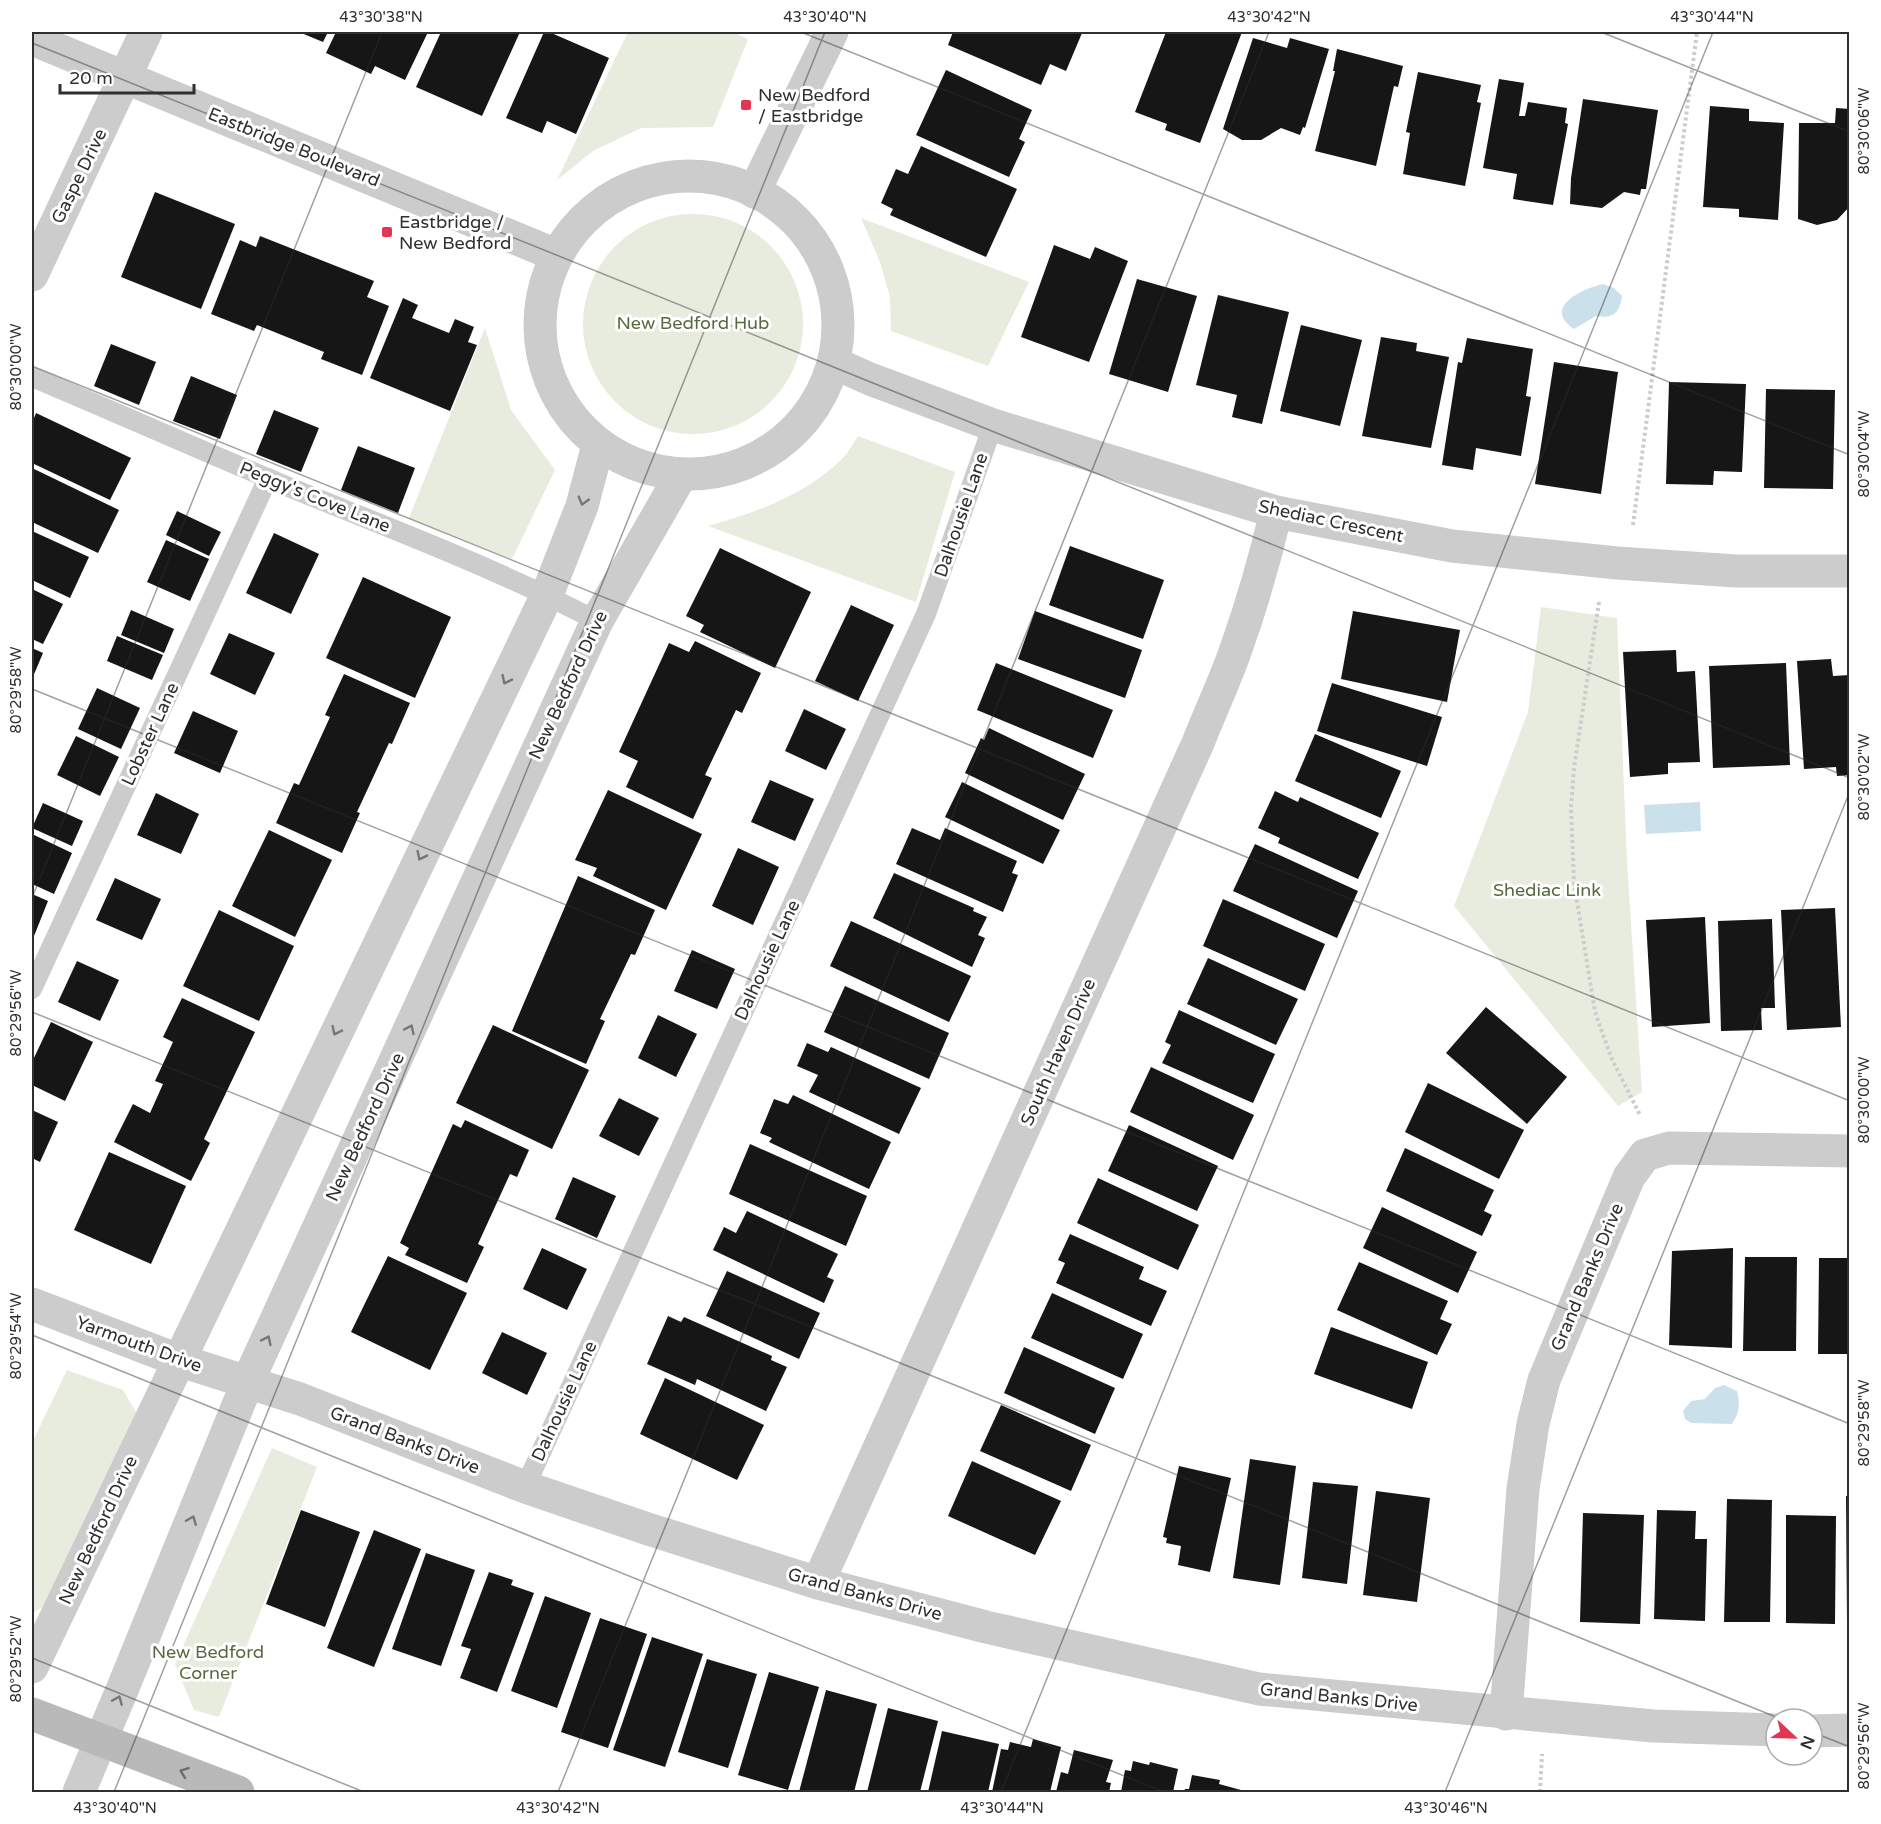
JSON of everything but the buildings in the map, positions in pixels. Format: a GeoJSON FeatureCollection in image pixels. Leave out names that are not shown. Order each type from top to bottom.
{"type":"FeatureCollection","features":[{"type":"Feature","properties":{"kind":"main road"},"geometry":{"type":"LineString","coordinates":[[32,1714],[238,1792]]}},
{"type":"Feature","properties":{"kind":"street","name":"Gaspe Drive"},"geometry":{"type":"LineString","coordinates":[[32,275],[146,32]]}},
{"type":"Feature","properties":{"kind":"street"},"geometry":{"type":"LineString","coordinates":[[754,192],[832,32]]}},
{"type":"Feature","properties":{"kind":"street","name":"Eastbridge Boulevard"},"geometry":{"type":"LineString","coordinates":[[32,39],[556,255]]}},
{"type":"Feature","properties":{"kind":"street"},"geometry":{"type":"LineString","coordinates":[[682,174],[716,177],[754,192],[791,214],[812,237],[826,262],[835,289],[840,327],[834,363],[822,394],[804,421],[776,447],[743,465],[712,473],[681,475],[645,469],[621,459],[598,445],[567,412],[551,385],[540,337],[540,309],[545,282],[556,255],[577,225],[617,193],[649,180],[682,174]]}},
{"type":"Feature","properties":{"kind":"street","name":"Shediac Crescent"},"geometry":{"type":"LineString","coordinates":[[834,363],[870,379],[993,425],[1276,512],[1452,546],[1593,561],[1736,571],[1850,571]]}},
{"type":"Feature","properties":{"kind":"street","name":"New Bedford Drive"},"geometry":{"type":"LineString","coordinates":[[32,1667],[547,595],[582,506],[598,445]]}},
{"type":"Feature","properties":{"kind":"street","name":"New Bedford Drive"},"geometry":{"type":"LineString","coordinates":[[79,1792],[248,1381],[597,621],[681,475]]}},
{"type":"Feature","properties":{"kind":"street","name":"South Haven Drive"},"geometry":{"type":"LineString","coordinates":[[818,1583],[1198,743],[1236,651],[1261,574],[1276,512]]}},
{"type":"Feature","properties":{"kind":"street","name":"Grand Banks Drive"},"geometry":{"type":"LineString","coordinates":[[1506,1714],[1523,1489],[1533,1424],[1544,1380],[1629,1177],[1645,1155],[1669,1148],[1850,1151]]}},
{"type":"Feature","properties":{"kind":"street","name":"Yarmouth Drive"},"geometry":{"type":"LineString","coordinates":[[32,1304],[178,1360],[248,1381]]}},
{"type":"Feature","properties":{"kind":"street","name":"Grand Banks Drive"},"geometry":{"type":"LineString","coordinates":[[248,1381],[525,1487],[648,1529],[818,1583],[986,1627],[1258,1689],[1506,1714],[1654,1726],[1764,1730]]}},
{"type":"Feature","properties":{"kind":"street"},"geometry":{"type":"LineString","coordinates":[[1824,1731],[1850,1730]]}},
{"type":"Feature","properties":{"kind":"lane","name":"Peggy's Cove Lane"},"geometry":{"type":"LineString","coordinates":[[32,377],[477,564],[547,595],[597,621]]}},
{"type":"Feature","properties":{"kind":"lane","name":"Dalhousie Lane"},"geometry":{"type":"LineString","coordinates":[[525,1487],[926,614],[993,425]]}},
{"type":"Feature","properties":{"kind":"lane","name":"Lobster Lane"},"geometry":{"type":"LineString","coordinates":[[32,989],[268,478]]}},
{"type":"Feature","properties":{"kind":"path"},"geometry":{"type":"LineString","coordinates":[[1631,535],[1697,32]]}},
{"type":"Feature","properties":{"kind":"path"},"geometry":{"type":"LineString","coordinates":[[1599,596],[1573,777],[1571,807],[1574,883],[1595,1012],[1611,1057],[1635,1105]]}},
{"type":"Feature","properties":{"kind":"green space"},"geometry":{"type":"Polygon","coordinates":[[[628,32],[733,32],[748,39],[713,127],[641,128],[593,151],[557,180],[628,32]]]}},
{"type":"Feature","properties":{"kind":"green space","name":"New Bedford Hub"},"geometry":{"type":"Polygon","coordinates":[[[693,214],[725,219],[745,227],[763,239],[778,254],[790,272],[798,292],[803,324],[798,356],[790,376],[778,394],[763,409],[745,421],[725,429],[693,434],[661,429],[641,421],[623,409],[608,394],[596,376],[588,356],[583,324],[588,292],[596,272],[608,254],[623,239],[641,227],[661,219],[693,214]]]}},
{"type":"Feature","properties":{"kind":"green space"},"geometry":{"type":"Polygon","coordinates":[[[861,218],[1029,282],[988,366],[891,331],[890,297],[880,262],[861,218]]]}},
{"type":"Feature","properties":{"kind":"green space"},"geometry":{"type":"Polygon","coordinates":[[[485,328],[511,410],[555,470],[512,559],[409,518],[485,328]]]}},
{"type":"Feature","properties":{"kind":"green space"},"geometry":{"type":"Polygon","coordinates":[[[858,436],[955,472],[916,602],[708,526],[744,515],[796,493],[842,459],[858,436]]]}},
{"type":"Feature","properties":{"kind":"green space","name":"Shediac Link"},"geometry":{"type":"Polygon","coordinates":[[[1541,607],[1617,618],[1627,862],[1642,1092],[1618,1106],[1454,906],[1528,712],[1541,607]]]}},
{"type":"Feature","properties":{"kind":"green space"},"geometry":{"type":"Polygon","coordinates":[[[67,1370],[123,1390],[137,1414],[55,1600],[32,1613],[32,1443],[67,1370]]]}},
{"type":"Feature","properties":{"kind":"green space","name":"New Bedford Corner"},"geometry":{"type":"Polygon","coordinates":[[[272,1448],[317,1467],[219,1717],[194,1710],[175,1664],[272,1448]]]}},
{"type":"Feature","properties":{"kind":"water"},"geometry":{"type":"Polygon","coordinates":[[[1603,284],[1614,288],[1622,296],[1617,311],[1607,317],[1596,316],[1574,329],[1565,321],[1562,313],[1564,306],[1576,295],[1603,284]]]}},
{"type":"Feature","properties":{"kind":"water"},"geometry":{"type":"Polygon","coordinates":[[[1700,802],[1701,831],[1646,834],[1644,805],[1700,802]]]}},
{"type":"Feature","properties":{"kind":"water"},"geometry":{"type":"Polygon","coordinates":[[[1724,1385],[1737,1391],[1738,1412],[1732,1424],[1691,1423],[1685,1419],[1683,1411],[1691,1401],[1705,1399],[1715,1388],[1724,1385]]]}},
{"type":"Feature","properties":{"kind":"place","name":"New Bedford / Eastbridge"},"geometry":{"type":"Point","coordinates":[746,105]}},
{"type":"Feature","properties":{"kind":"place","name":"Eastbridge / New Bedford"},"geometry":{"type":"Point","coordinates":[387,232]}}]}
